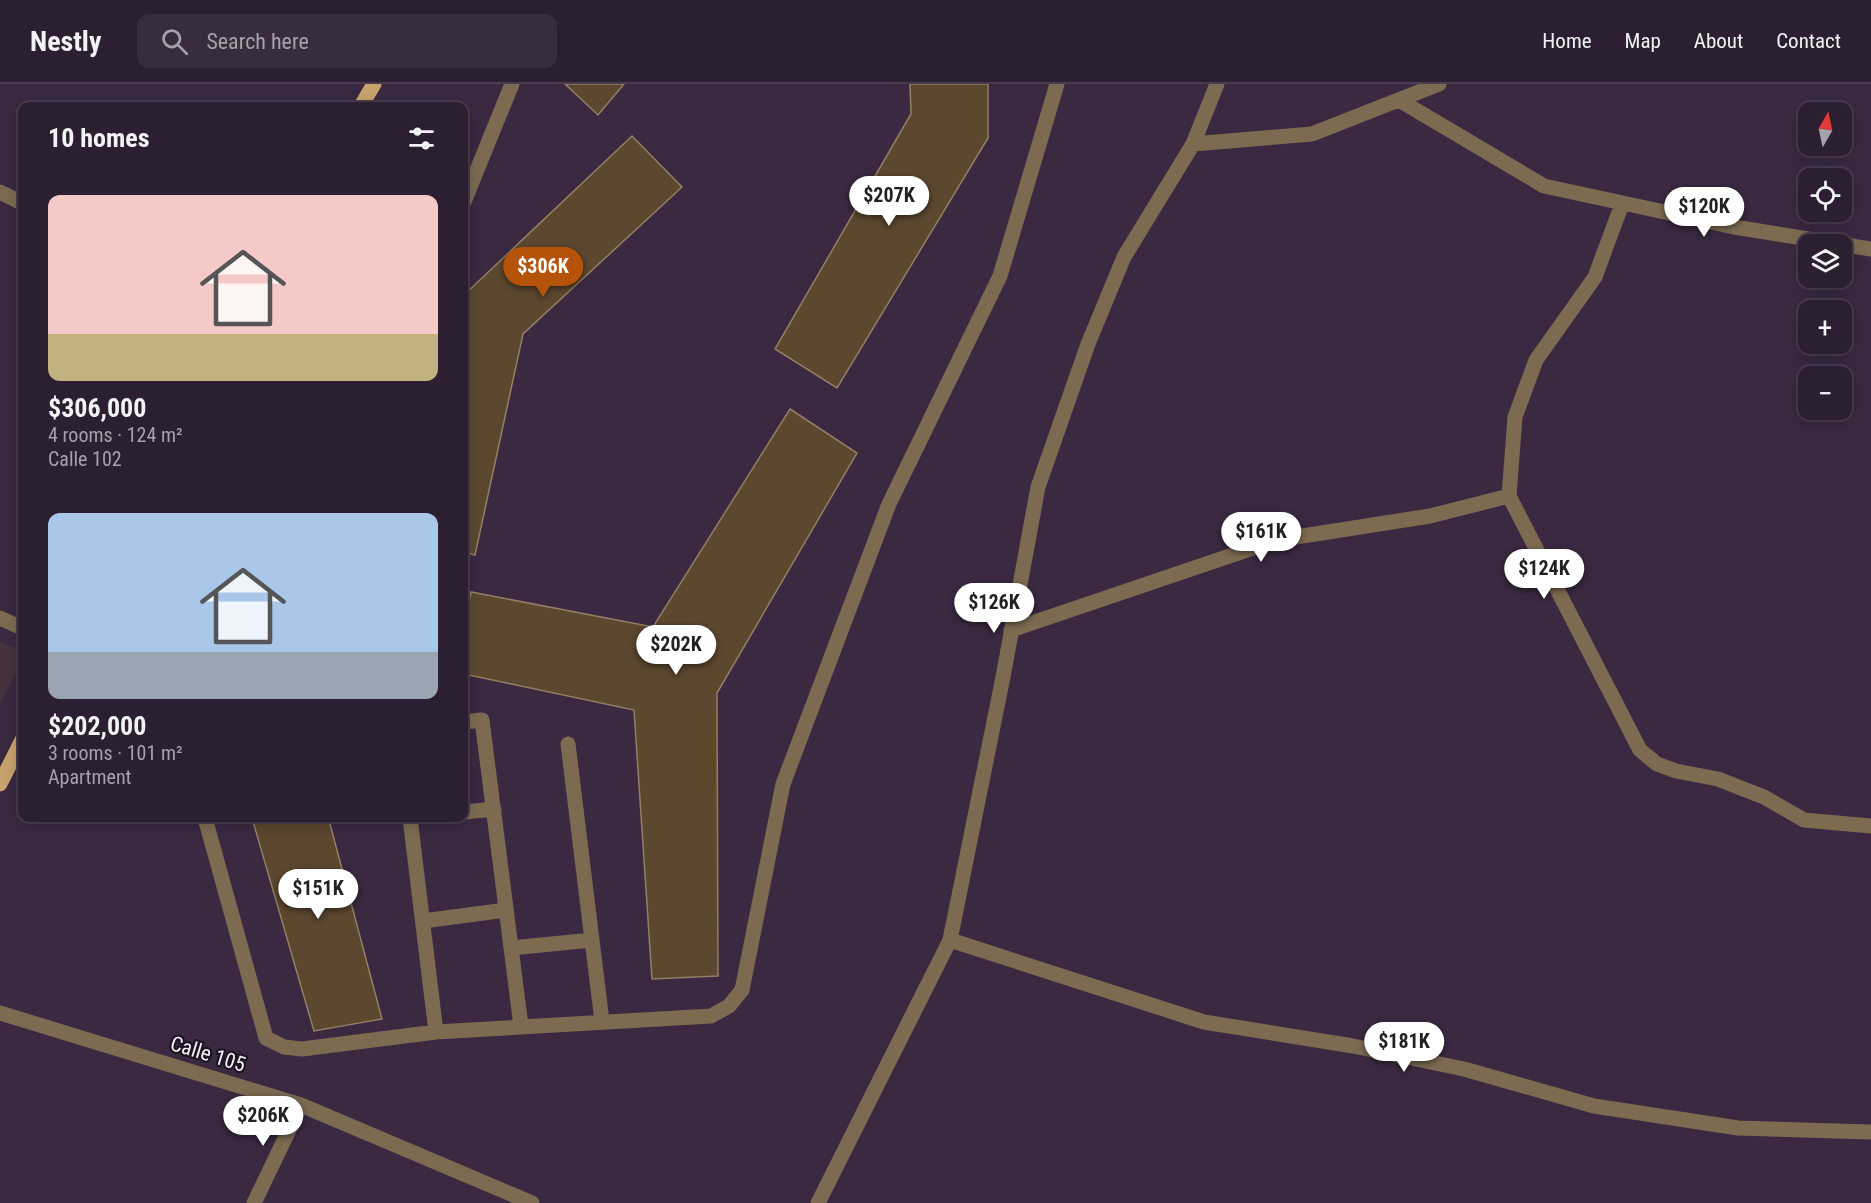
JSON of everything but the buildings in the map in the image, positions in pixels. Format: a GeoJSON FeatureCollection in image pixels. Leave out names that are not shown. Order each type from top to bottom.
{"type":"FeatureCollection","features":[{"type":"Feature","properties":{"kind":"main road"},"geometry":{"type":"LineString","coordinates":[[363,102],[369,86]]}},
{"type":"Feature","properties":{"kind":"main road"},"geometry":{"type":"LineString","coordinates":[[0,784],[18,748]]}},
{"type":"Feature","properties":{"kind":"street"},"geometry":{"type":"LineString","coordinates":[[468,192],[512,84]]}},
{"type":"Feature","properties":{"kind":"street"},"geometry":{"type":"LineString","coordinates":[[206,822],[266,1038],[284,1047],[302,1048],[436,1032],[711,1016],[729,1006],[742,990],[783,784],[890,504],[999,276],[1057,84]]}},
{"type":"Feature","properties":{"kind":"street"},"geometry":{"type":"LineString","coordinates":[[818,1203],[950,940],[1038,487],[1088,344],[1124,257],[1193,144],[1217,84]]}},
{"type":"Feature","properties":{"kind":"street"},"geometry":{"type":"LineString","coordinates":[[1193,144],[1312,134],[1439,84]]}},
{"type":"Feature","properties":{"kind":"street"},"geometry":{"type":"LineString","coordinates":[[1399,100],[1544,186],[1734,227],[1871,249]]}},
{"type":"Feature","properties":{"kind":"street"},"geometry":{"type":"LineString","coordinates":[[0,192],[18,201]]}},
{"type":"Feature","properties":{"kind":"street"},"geometry":{"type":"LineString","coordinates":[[1622,204],[1595,277],[1536,360],[1515,417],[1509,496],[1640,750],[1657,764],[1676,771],[1718,779],[1764,797],[1804,819],[1871,826]]}},
{"type":"Feature","properties":{"kind":"street"},"geometry":{"type":"LineString","coordinates":[[1011,630],[1277,540],[1430,516],[1509,496]]}},
{"type":"Feature","properties":{"kind":"street"},"geometry":{"type":"LineString","coordinates":[[0,618],[18,626]]}},
{"type":"Feature","properties":{"kind":"street"},"geometry":{"type":"LineString","coordinates":[[468,722],[482,720],[522,1026]]}},
{"type":"Feature","properties":{"kind":"street"},"geometry":{"type":"LineString","coordinates":[[568,744],[602,1022]]}},
{"type":"Feature","properties":{"kind":"street"},"geometry":{"type":"LineString","coordinates":[[468,812],[494,809]]}},
{"type":"Feature","properties":{"kind":"street"},"geometry":{"type":"LineString","coordinates":[[411,822],[436,1032]]}},
{"type":"Feature","properties":{"kind":"street"},"geometry":{"type":"LineString","coordinates":[[423,921],[506,910]]}},
{"type":"Feature","properties":{"kind":"street"},"geometry":{"type":"LineString","coordinates":[[512,948],[592,940]]}},
{"type":"Feature","properties":{"kind":"street"},"geometry":{"type":"LineString","coordinates":[[950,940],[1204,1022],[1353,1046],[1464,1068],[1594,1106],[1738,1128],[1871,1132]]}},
{"type":"Feature","properties":{"kind":"street","name":"Calle 105"},"geometry":{"type":"LineString","coordinates":[[0,1013],[302,1105],[532,1203]]}},
{"type":"Feature","properties":{"kind":"street"},"geometry":{"type":"LineString","coordinates":[[254,1203],[302,1105]]}},
{"type":"Feature","properties":{"kind":"shaded area"},"geometry":{"type":"Polygon","coordinates":[[[0,642],[18,649],[18,669],[0,705],[0,642]]]}}]}
